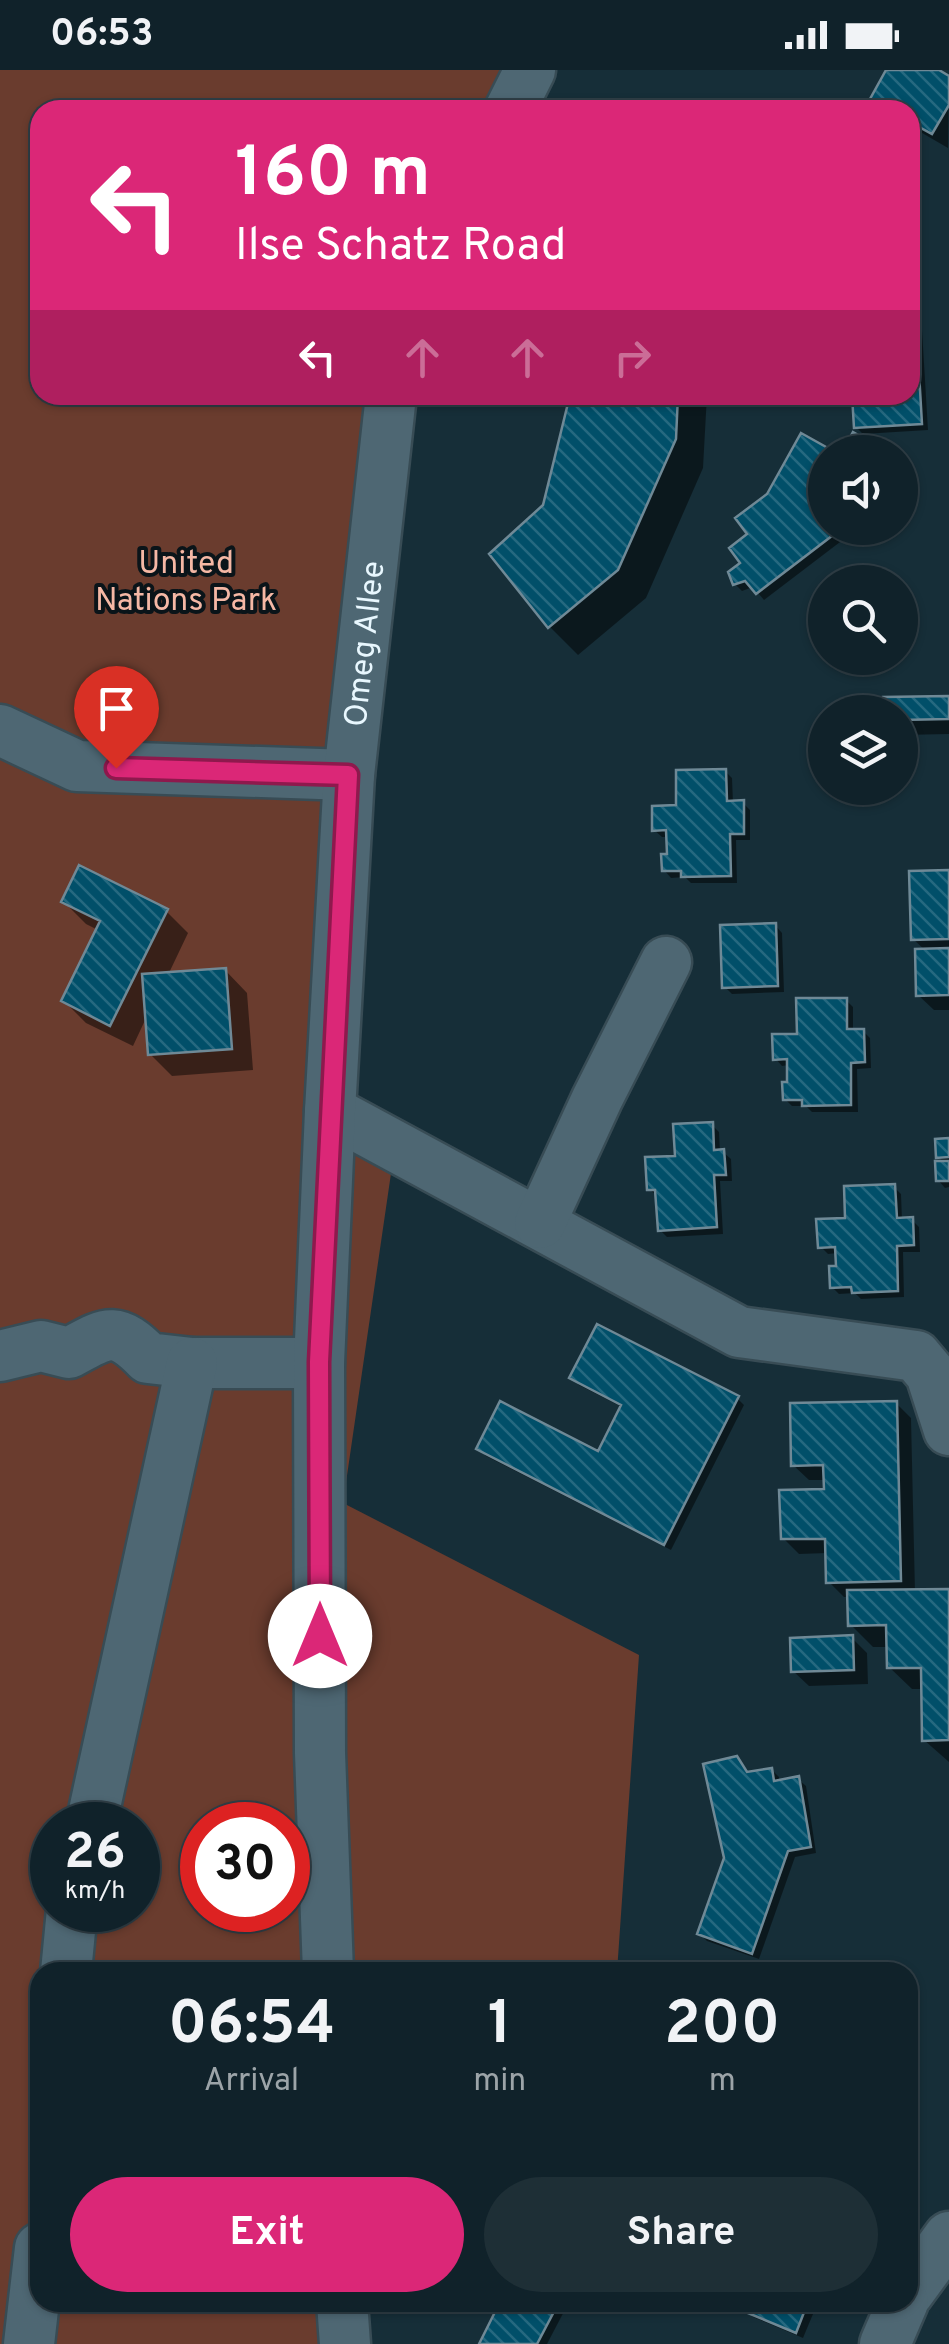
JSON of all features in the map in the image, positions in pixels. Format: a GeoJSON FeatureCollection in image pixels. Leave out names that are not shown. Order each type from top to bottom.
{"type":"FeatureCollection","features":[{"type":"Feature","properties":{"kind":"street"},"geometry":{"type":"LineString","coordinates":[[515,100],[530,70]]}},
{"type":"Feature","properties":{"kind":"street","name":"Omeg Allee"},"geometry":{"type":"LineString","coordinates":[[328,1962],[320,1752],[319,1362],[348,775],[390,405]]}},
{"type":"Feature","properties":{"kind":"street"},"geometry":{"type":"LineString","coordinates":[[0,730],[78,766],[348,775]]}},
{"type":"Feature","properties":{"kind":"street"},"geometry":{"type":"LineString","coordinates":[[540,1223],[666,962]]}},
{"type":"Feature","properties":{"kind":"street"},"geometry":{"type":"LineString","coordinates":[[330,1111],[739,1332],[916,1356],[931,1374],[949,1430]]}},
{"type":"Feature","properties":{"kind":"street"},"geometry":{"type":"LineString","coordinates":[[0,1356],[41,1346],[69,1353],[102,1336],[116,1335],[131,1341],[148,1358],[192,1363],[319,1362]]}},
{"type":"Feature","properties":{"kind":"street"},"geometry":{"type":"LineString","coordinates":[[95,1802],[192,1363]]}},
{"type":"Feature","properties":{"kind":"street"},"geometry":{"type":"LineString","coordinates":[[67,1962],[70,1932]]}},
{"type":"Feature","properties":{"kind":"street"},"geometry":{"type":"LineString","coordinates":[[918,2279],[949,2237]]}},
{"type":"Feature","properties":{"kind":"street"},"geometry":{"type":"LineString","coordinates":[[29,2344],[33,2312]]}},
{"type":"Feature","properties":{"kind":"street"},"geometry":{"type":"LineString","coordinates":[[342,2312],[344,2344]]}},
{"type":"Feature","properties":{"kind":"street"},"geometry":{"type":"LineString","coordinates":[[885,2344],[899,2312]]}},
{"type":"Feature","properties":{"kind":"green space","name":"United Nations Park"},"geometry":{"type":"Polygon","coordinates":[[[0,70],[535,70],[520,100],[30,100],[30,405],[396,405],[330,1111],[395,1146],[343,1503],[639,1655],[618,1962],[30,1962],[30,2312],[343,2312],[345,2344],[0,2344],[0,70]]]}},
{"type":"Feature","properties":{"kind":"building"},"geometry":{"type":"Polygon","coordinates":[[[886,70],[939,70],[949,76],[949,105],[932,134],[920,127],[920,100],[870,99],[886,70]]]}},
{"type":"Feature","properties":{"kind":"building"},"geometry":{"type":"Polygon","coordinates":[[[920,389],[922,424],[854,428],[853,405],[920,405],[920,389]]]}},
{"type":"Feature","properties":{"kind":"building"},"geometry":{"type":"Polygon","coordinates":[[[568,405],[678,405],[676,439],[618,570],[548,628],[489,554],[543,505],[568,405]]]}},
{"type":"Feature","properties":{"kind":"building"},"geometry":{"type":"Polygon","coordinates":[[[801,433],[808,437],[808,545],[820,545],[756,594],[745,581],[733,585],[728,572],[740,563],[729,548],[747,534],[735,518],[767,494],[801,433]]]}},
{"type":"Feature","properties":{"kind":"building"},"geometry":{"type":"Polygon","coordinates":[[[918,696],[949,696],[949,719],[918,720],[918,696]]]}},
{"type":"Feature","properties":{"kind":"building"},"geometry":{"type":"Polygon","coordinates":[[[726,769],[727,801],[744,800],[744,834],[730,834],[731,876],[681,877],[681,871],[662,871],[661,854],[667,854],[666,830],[652,831],[652,806],[676,805],[676,770],[726,769]]]}},
{"type":"Feature","properties":{"kind":"building"},"geometry":{"type":"Polygon","coordinates":[[[79,865],[168,909],[110,1026],[61,1001],[100,921],[61,902],[79,865]]]}},
{"type":"Feature","properties":{"kind":"building"},"geometry":{"type":"Polygon","coordinates":[[[949,870],[949,939],[911,940],[909,871],[949,870]]]}},
{"type":"Feature","properties":{"kind":"building"},"geometry":{"type":"Polygon","coordinates":[[[776,923],[778,986],[722,988],[720,925],[776,923]]]}},
{"type":"Feature","properties":{"kind":"building"},"geometry":{"type":"Polygon","coordinates":[[[949,948],[949,995],[916,996],[915,949],[949,948]]]}},
{"type":"Feature","properties":{"kind":"building"},"geometry":{"type":"Polygon","coordinates":[[[226,968],[232,1049],[148,1055],[142,974],[226,968]]]}},
{"type":"Feature","properties":{"kind":"building"},"geometry":{"type":"Polygon","coordinates":[[[796,998],[847,998],[847,1029],[864,1029],[865,1062],[851,1063],[851,1105],[802,1106],[802,1100],[783,1100],[787,1059],[773,1060],[772,1034],[797,1034],[796,998]]]}},
{"type":"Feature","properties":{"kind":"building"},"geometry":{"type":"Polygon","coordinates":[[[713,1122],[714,1150],[724,1149],[726,1175],[714,1175],[717,1227],[658,1231],[655,1190],[647,1190],[645,1157],[675,1156],[673,1124],[713,1122]]]}},
{"type":"Feature","properties":{"kind":"building"},"geometry":{"type":"Polygon","coordinates":[[[949,1138],[949,1157],[936,1158],[935,1139],[949,1138]]]}},
{"type":"Feature","properties":{"kind":"building"},"geometry":{"type":"Polygon","coordinates":[[[935,1161],[949,1161],[949,1181],[936,1181],[935,1161]]]}},
{"type":"Feature","properties":{"kind":"building"},"geometry":{"type":"Polygon","coordinates":[[[895,1184],[897,1218],[913,1217],[914,1245],[897,1246],[898,1291],[852,1293],[851,1287],[830,1288],[829,1266],[836,1266],[835,1247],[818,1248],[816,1219],[845,1218],[844,1186],[895,1184]]]}},
{"type":"Feature","properties":{"kind":"building"},"geometry":{"type":"Polygon","coordinates":[[[597,1324],[739,1396],[664,1545],[476,1449],[500,1401],[598,1451],[621,1405],[569,1378],[597,1324]]]}},
{"type":"Feature","properties":{"kind":"building"},"geometry":{"type":"Polygon","coordinates":[[[897,1401],[901,1581],[826,1583],[825,1539],[781,1539],[779,1490],[824,1489],[823,1465],[791,1466],[790,1403],[897,1401]]]}},
{"type":"Feature","properties":{"kind":"building"},"geometry":{"type":"Polygon","coordinates":[[[949,1589],[949,1740],[922,1741],[921,1668],[887,1668],[886,1625],[848,1626],[847,1590],[949,1589]]]}},
{"type":"Feature","properties":{"kind":"building"},"geometry":{"type":"Polygon","coordinates":[[[853,1635],[854,1670],[791,1672],[790,1638],[853,1635]]]}},
{"type":"Feature","properties":{"kind":"building"},"geometry":{"type":"Polygon","coordinates":[[[737,1756],[747,1772],[772,1768],[774,1781],[799,1776],[811,1847],[788,1851],[752,1954],[697,1934],[724,1858],[703,1764],[737,1756]]]}},
{"type":"Feature","properties":{"kind":"building"},"geometry":{"type":"Polygon","coordinates":[[[495,2312],[554,2312],[537,2344],[479,2344],[495,2312]]]}},
{"type":"Feature","properties":{"kind":"building"},"geometry":{"type":"Polygon","coordinates":[[[745,2312],[804,2312],[796,2333],[745,2312]]]}},
{"type":"Feature","properties":{"kind":"route"},"geometry":{"type":"LineString","coordinates":[[116,768],[348,775],[319,1362],[320,1636]]}}]}
